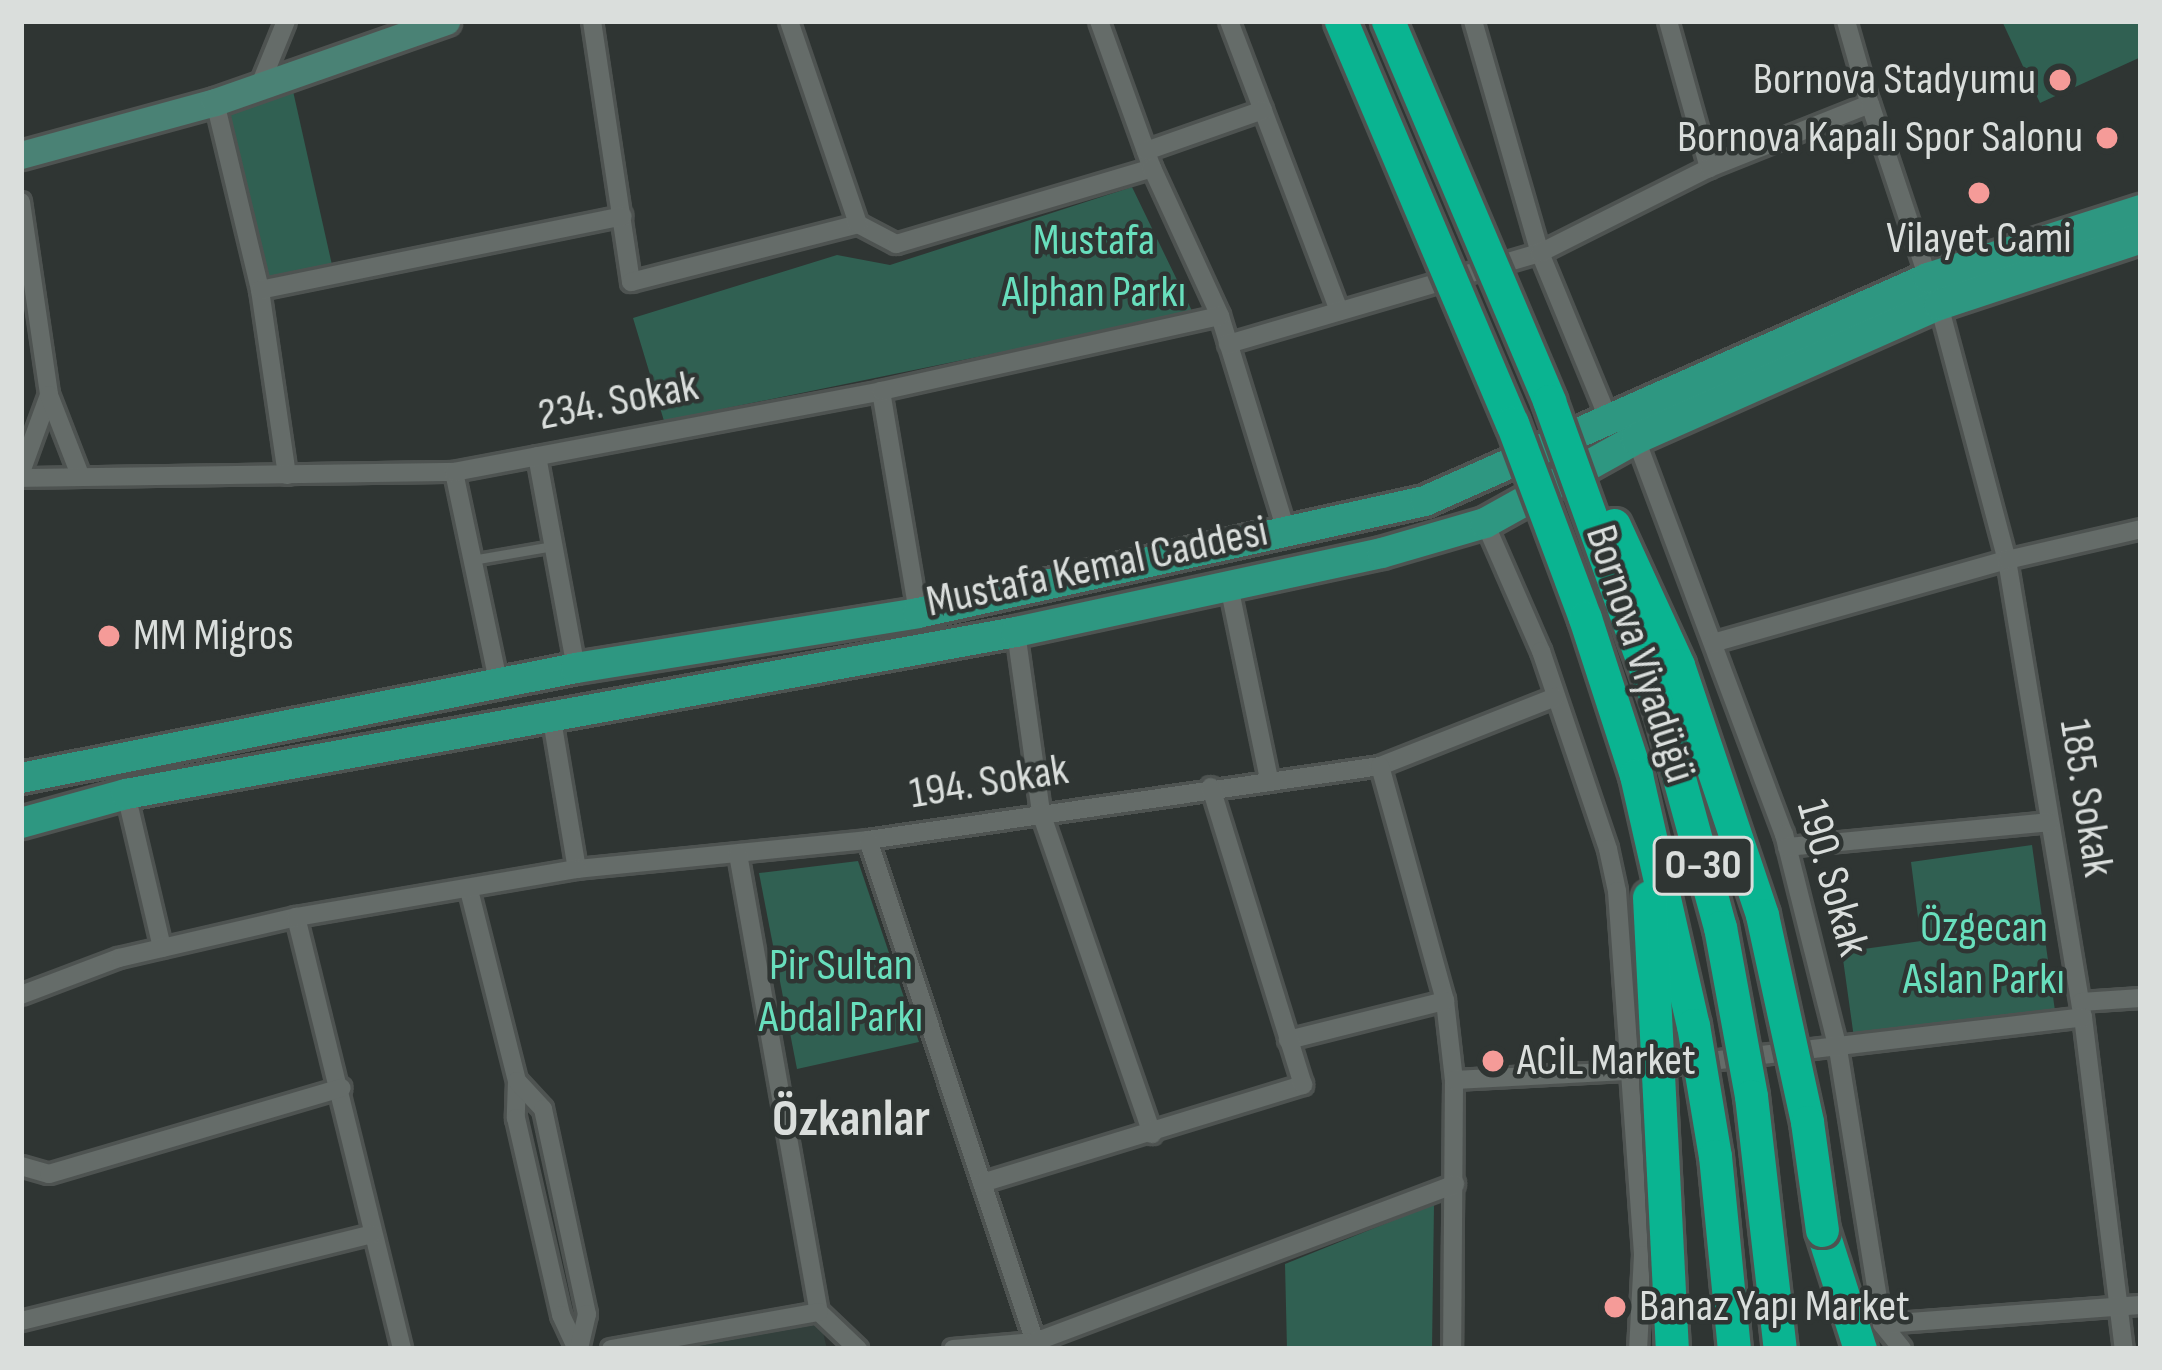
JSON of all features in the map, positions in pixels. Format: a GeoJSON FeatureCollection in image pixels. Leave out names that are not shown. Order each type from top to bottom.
{"type":"FeatureCollection","features":[{"type":"Feature","properties":{"kind":"highway","name":"Bornova Viyadüğü"},"geometry":{"type":"LineString","coordinates":[[1341,21],[1520,444],[1612,695],[1647,818],[1715,1156],[1734,1349]]}},
{"type":"Feature","properties":{"kind":"highway","name":"Bornova Viyadüğü"},"geometry":{"type":"LineString","coordinates":[[1388,21],[1549,401],[1661,712],[1720,927],[1751,1096],[1780,1349]]}},
{"type":"Feature","properties":{"kind":"highway"},"geometry":{"type":"LineString","coordinates":[[1549,401],[1631,557],[1713,765],[1762,915],[1788,1023],[1840,1349]]}},
{"type":"Feature","properties":{"kind":"highway"},"geometry":{"type":"LineString","coordinates":[[1647,818],[1672,1349]]}},
{"type":"Feature","properties":{"kind":"highway"},"geometry":{"type":"LineString","coordinates":[[1822,1230],[1860,1349]]}},
{"type":"Feature","properties":{"kind":"main road"},"geometry":{"type":"LineString","coordinates":[[21,155],[215,102],[446,21]]}},
{"type":"Feature","properties":{"kind":"main road","name":"Mustafa Kemal Caddesi"},"geometry":{"type":"LineString","coordinates":[[21,778],[576,668],[918,613],[1425,501],[1623,431],[1934,292],[2141,210]]}},
{"type":"Feature","properties":{"kind":"main road","name":"Mustafa Kemal Caddesi"},"geometry":{"type":"LineString","coordinates":[[1934,292],[2141,240]]}},
{"type":"Feature","properties":{"kind":"main road","name":"Mustafa Kemal Caddesi"},"geometry":{"type":"LineString","coordinates":[[21,824],[126,794],[1016,632],[1382,554],[1485,523],[1623,431]]}},
{"type":"Feature","properties":{"kind":"street"},"geometry":{"type":"LineString","coordinates":[[260,86],[286,21]]}},
{"type":"Feature","properties":{"kind":"street"},"geometry":{"type":"LineString","coordinates":[[592,21],[631,282],[858,224],[896,244],[1149,160],[1263,110]]}},
{"type":"Feature","properties":{"kind":"street"},"geometry":{"type":"LineString","coordinates":[[789,21],[858,224]]}},
{"type":"Feature","properties":{"kind":"street"},"geometry":{"type":"LineString","coordinates":[[1099,21],[1149,160],[1220,316],[1287,534]]}},
{"type":"Feature","properties":{"kind":"street"},"geometry":{"type":"LineString","coordinates":[[1229,21],[1339,311]]}},
{"type":"Feature","properties":{"kind":"street","name":"190. Sokak"},"geometry":{"type":"LineString","coordinates":[[1473,21],[1540,253],[1623,431],[1713,644],[1786,847],[1838,1049],[1882,1324],[1902,1349]]}},
{"type":"Feature","properties":{"kind":"street"},"geometry":{"type":"LineString","coordinates":[[1668,21],[1709,169]]}},
{"type":"Feature","properties":{"kind":"street","name":"185. Sokak"},"geometry":{"type":"LineString","coordinates":[[1846,21],[1934,292],[2007,560],[2082,1010],[2124,1349]]}},
{"type":"Feature","properties":{"kind":"street"},"geometry":{"type":"LineString","coordinates":[[215,102],[260,290],[287,475]]}},
{"type":"Feature","properties":{"kind":"street"},"geometry":{"type":"LineString","coordinates":[[1228,344],[1540,253],[1709,169],[1870,104],[1871,109]]}},
{"type":"Feature","properties":{"kind":"street"},"geometry":{"type":"LineString","coordinates":[[21,202],[50,395],[80,475]]}},
{"type":"Feature","properties":{"kind":"street"},"geometry":{"type":"LineString","coordinates":[[260,290],[623,216]]}},
{"type":"Feature","properties":{"kind":"street","name":"234. Sokak"},"geometry":{"type":"LineString","coordinates":[[21,475],[454,472],[880,392],[1220,316]]}},
{"type":"Feature","properties":{"kind":"street"},"geometry":{"type":"LineString","coordinates":[[880,392],[918,613]]}},
{"type":"Feature","properties":{"kind":"street"},"geometry":{"type":"LineString","coordinates":[[21,475],[50,395]]}},
{"type":"Feature","properties":{"kind":"street"},"geometry":{"type":"LineString","coordinates":[[537,456],[576,668]]}},
{"type":"Feature","properties":{"kind":"street"},"geometry":{"type":"LineString","coordinates":[[454,472],[499,686]]}},
{"type":"Feature","properties":{"kind":"street"},"geometry":{"type":"LineString","coordinates":[[1485,523],[1541,651],[1609,849],[1617,891],[1626,1071],[1643,1255],[1638,1349]]}},
{"type":"Feature","properties":{"kind":"street"},"geometry":{"type":"LineString","coordinates":[[1713,644],[2007,560],[2141,529]]}},
{"type":"Feature","properties":{"kind":"street"},"geometry":{"type":"LineString","coordinates":[[1229,586],[1269,780]]}},
{"type":"Feature","properties":{"kind":"street"},"geometry":{"type":"LineString","coordinates":[[1016,632],[1041,813],[1152,1133]]}},
{"type":"Feature","properties":{"kind":"street","name":"194. Sokak"},"geometry":{"type":"LineString","coordinates":[[21,995],[161,948],[296,917],[577,869],[868,840],[1380,766],[1555,697]]}},
{"type":"Feature","properties":{"kind":"street"},"geometry":{"type":"LineString","coordinates":[[551,714],[577,869]]}},
{"type":"Feature","properties":{"kind":"street"},"geometry":{"type":"LineString","coordinates":[[1380,766],[1445,1001],[1454,1080],[1451,1349]]}},
{"type":"Feature","properties":{"kind":"street"},"geometry":{"type":"LineString","coordinates":[[982,1183],[1303,1085],[1211,788]]}},
{"type":"Feature","properties":{"kind":"street"},"geometry":{"type":"LineString","coordinates":[[126,794],[161,948]]}},
{"type":"Feature","properties":{"kind":"street"},"geometry":{"type":"LineString","coordinates":[[1786,847],[2050,822]]}},
{"type":"Feature","properties":{"kind":"street"},"geometry":{"type":"LineString","coordinates":[[868,840],[1035,1342]]}},
{"type":"Feature","properties":{"kind":"street"},"geometry":{"type":"LineString","coordinates":[[738,854],[819,1312],[858,1349]]}},
{"type":"Feature","properties":{"kind":"street"},"geometry":{"type":"LineString","coordinates":[[469,890],[517,1081],[516,1118],[561,1315],[578,1349]]}},
{"type":"Feature","properties":{"kind":"street"},"geometry":{"type":"LineString","coordinates":[[296,917],[342,1088],[402,1349]]}},
{"type":"Feature","properties":{"kind":"street"},"geometry":{"type":"LineString","coordinates":[[1454,1080],[1626,1071],[1838,1049],[2141,998]]}},
{"type":"Feature","properties":{"kind":"street"},"geometry":{"type":"LineString","coordinates":[[1288,1040],[1445,1001]]}},
{"type":"Feature","properties":{"kind":"street"},"geometry":{"type":"LineString","coordinates":[[517,1081],[543,1109],[586,1314],[578,1349]]}},
{"type":"Feature","properties":{"kind":"street"},"geometry":{"type":"LineString","coordinates":[[21,1166],[49,1174],[342,1088]]}},
{"type":"Feature","properties":{"kind":"street"},"geometry":{"type":"LineString","coordinates":[[953,1349],[1035,1342],[1455,1184]]}},
{"type":"Feature","properties":{"kind":"street"},"geometry":{"type":"LineString","coordinates":[[21,1321],[372,1234]]}},
{"type":"Feature","properties":{"kind":"street"},"geometry":{"type":"LineString","coordinates":[[1882,1324],[2141,1305]]}},
{"type":"Feature","properties":{"kind":"street"},"geometry":{"type":"LineString","coordinates":[[611,1349],[819,1312]]}},
{"type":"Feature","properties":{"kind":"lane"},"geometry":{"type":"LineString","coordinates":[[472,560],[554,546]]}},
{"type":"Feature","properties":{"kind":"shaded area"},"geometry":{"type":"Polygon","coordinates":[[[821,1324],[827,1349],[641,1349],[821,1324]]]}},
{"type":"Feature","properties":{"kind":"green space","name":"Bornova Stadyumu"},"geometry":{"type":"Polygon","coordinates":[[[2002,21],[2141,21],[2141,57],[2040,103],[2002,21]]]}},
{"type":"Feature","properties":{"kind":"green space"},"geometry":{"type":"Polygon","coordinates":[[[293,91],[332,265],[263,280],[225,106],[293,91]]]}},
{"type":"Feature","properties":{"kind":"green space","name":"Mustafa Alphan Parkı"},"geometry":{"type":"Polygon","coordinates":[[[1132,187],[1193,313],[664,421],[633,318],[837,255],[890,265],[1132,187]]]}},
{"type":"Feature","properties":{"kind":"green space","name":"Özgecan Aslan Parkı"},"geometry":{"type":"Polygon","coordinates":[[[2032,845],[2055,1011],[1854,1038],[1842,952],[1921,941],[1911,862],[2032,845]]]}},
{"type":"Feature","properties":{"kind":"green space","name":"Pir Sultan Abdal Parkı"},"geometry":{"type":"Polygon","coordinates":[[[858,861],[919,1042],[797,1069],[759,873],[858,861]]]}},
{"type":"Feature","properties":{"kind":"green space"},"geometry":{"type":"Polygon","coordinates":[[[1434,1204],[1432,1349],[1287,1349],[1285,1264],[1434,1204]]]}},
{"type":"Feature","properties":{"kind":"place","name":"Bornova Stadyumu"},"geometry":{"type":"Point","coordinates":[2060,80]}},
{"type":"Feature","properties":{"kind":"place","name":"Bornova Kapalı Spor Salonu"},"geometry":{"type":"Point","coordinates":[2107,138]}},
{"type":"Feature","properties":{"kind":"place","name":"Vilayet Cami"},"geometry":{"type":"Point","coordinates":[1979,193]}},
{"type":"Feature","properties":{"kind":"place","name":"MM Migros"},"geometry":{"type":"Point","coordinates":[109,636]}},
{"type":"Feature","properties":{"kind":"place","name":"ACİL Market"},"geometry":{"type":"Point","coordinates":[1493,1061]}},
{"type":"Feature","properties":{"kind":"place","name":"Banaz Yapı Market"},"geometry":{"type":"Point","coordinates":[1615,1307]}},
{"type":"Feature","properties":{"kind":"district","name":"Özkanlar"},"geometry":{"type":"Point","coordinates":[851,1120]}}]}
